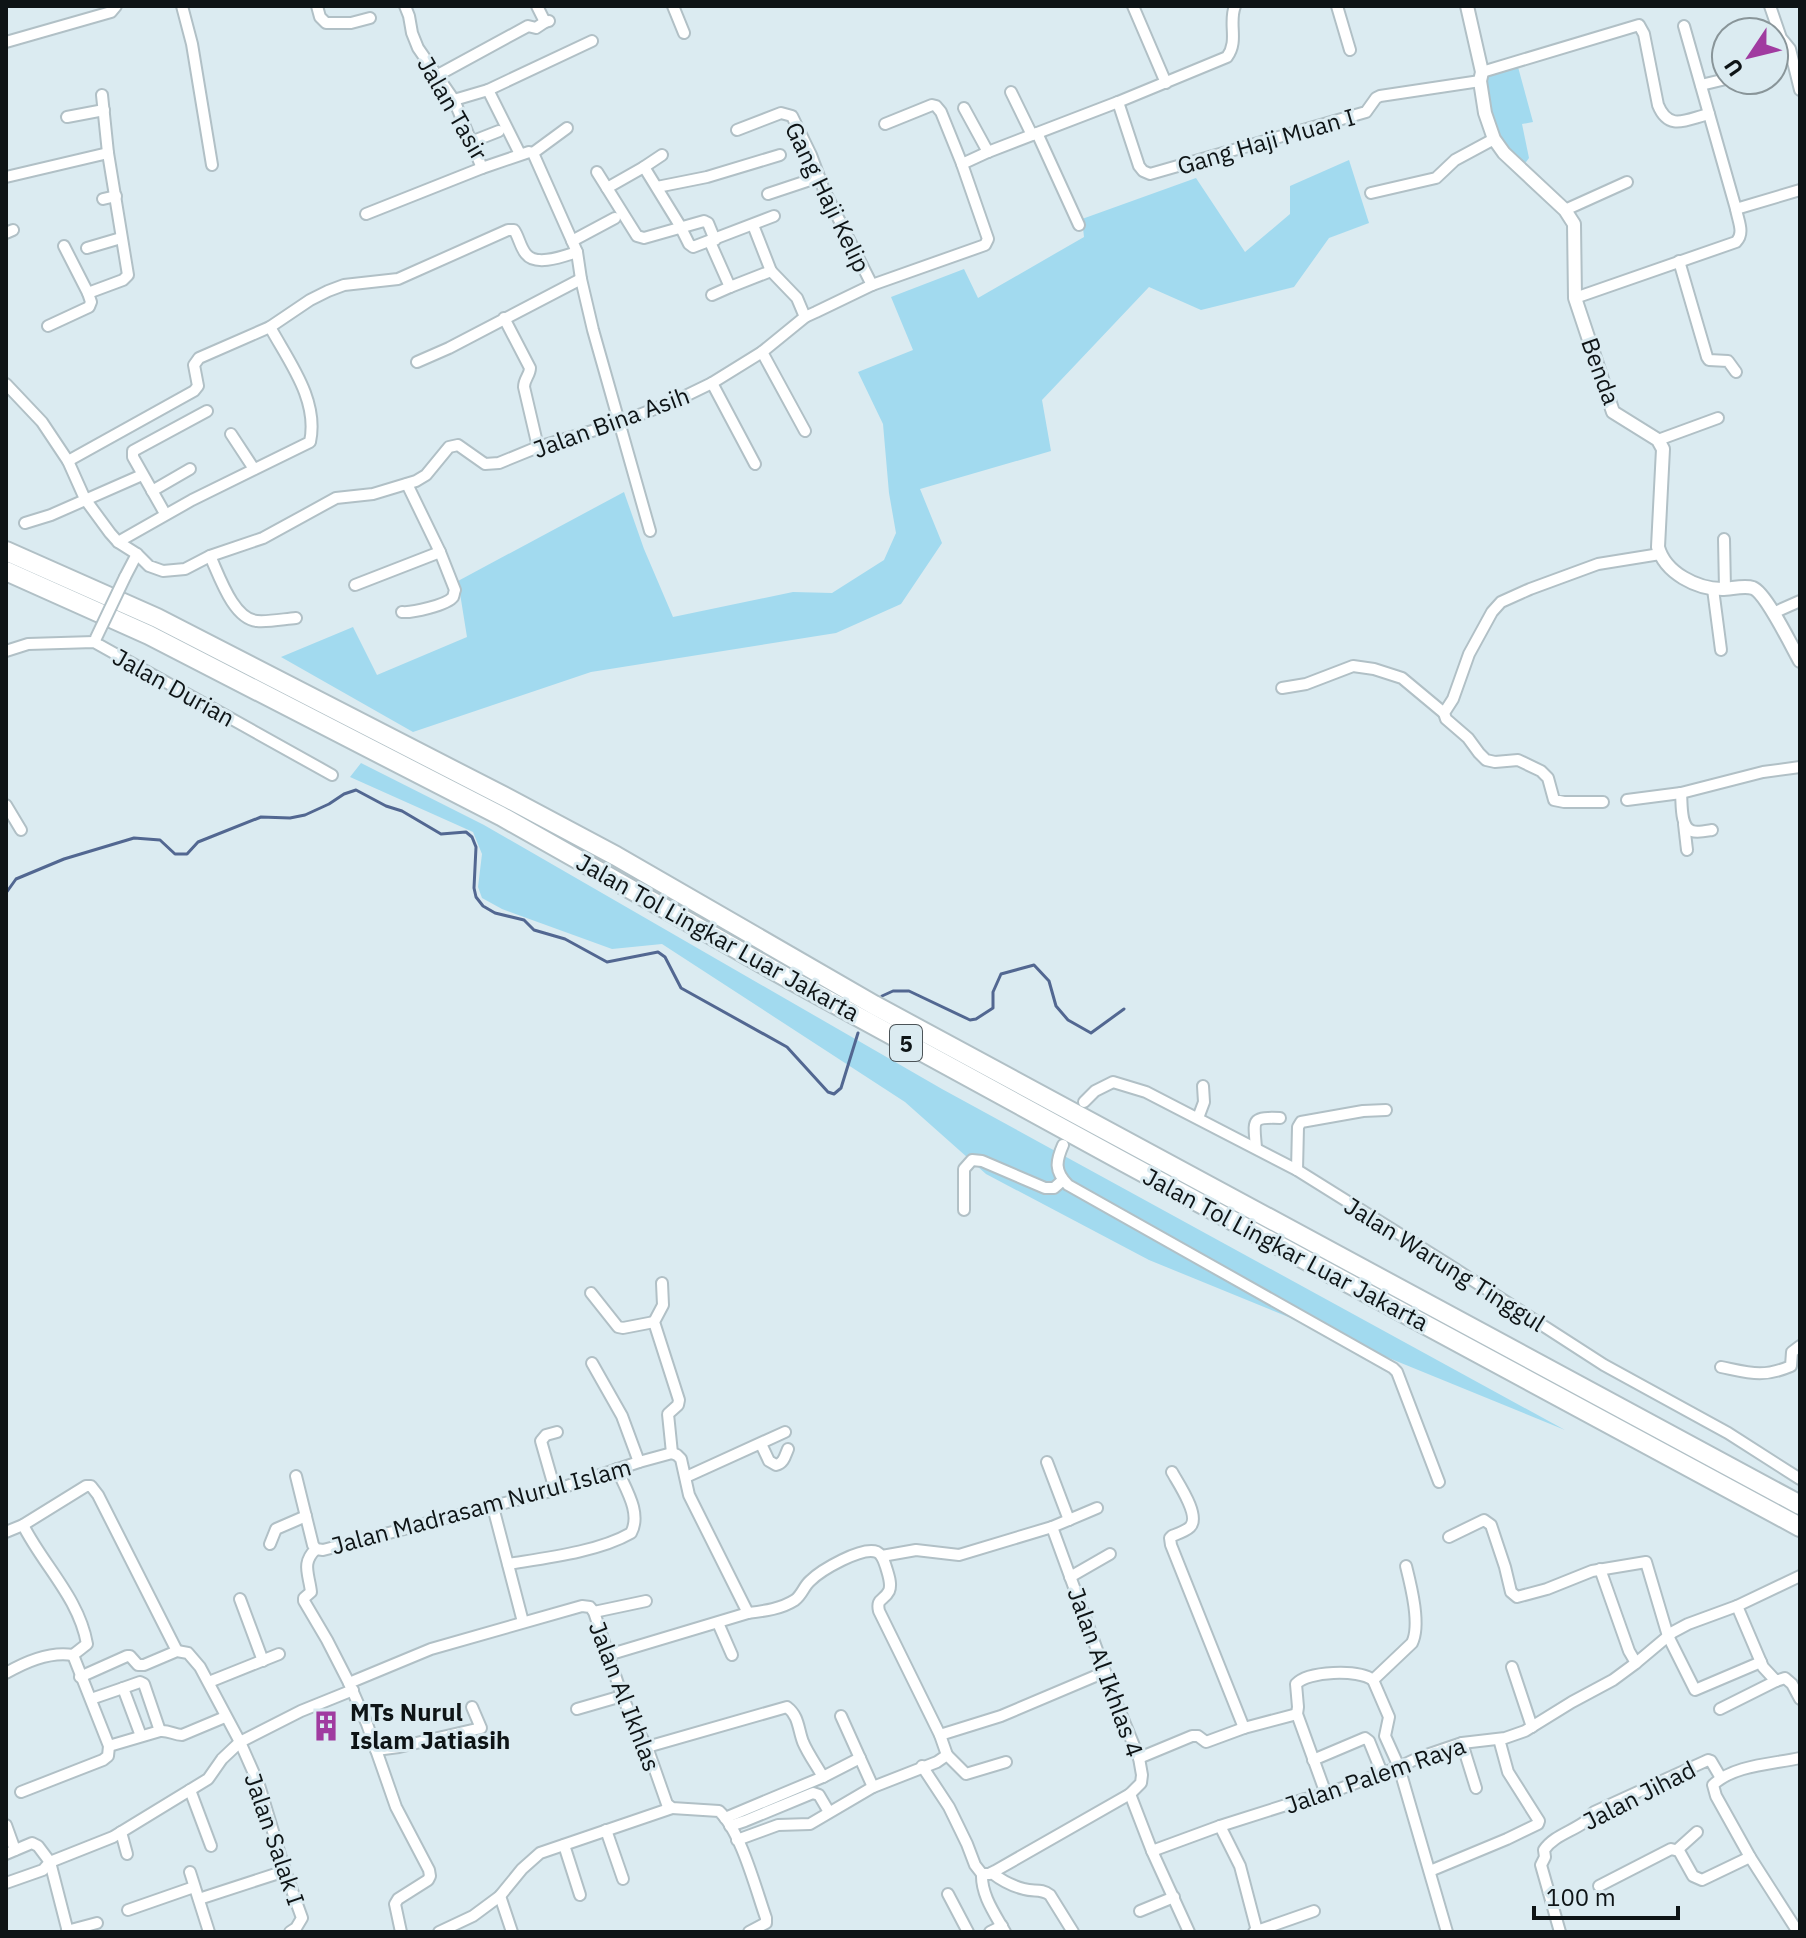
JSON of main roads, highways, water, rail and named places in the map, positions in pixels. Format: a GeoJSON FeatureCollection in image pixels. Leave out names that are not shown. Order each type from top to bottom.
{"type":"FeatureCollection","features":[{"type":"Feature","properties":{"kind":"highway","name":"Jalan Tol Lingkar Luar Jakarta"},"geometry":{"type":"LineString","coordinates":[[6,551],[157,618],[524,807],[616,856],[874,1005],[1800,1505]]}},
{"type":"Feature","properties":{"kind":"highway","name":"Jalan Tol Lingkar Luar Jakarta"},"geometry":{"type":"LineString","coordinates":[[6,571],[149,635],[501,816],[791,980],[1800,1527]]}},
{"type":"Feature","properties":{"kind":"waterway"},"geometry":{"type":"LineString","coordinates":[[6,893],[16,879],[64,859],[134,838],[160,840],[175,854],[187,854],[198,842],[261,817],[305,815],[356,790],[402,811],[441,834],[466,832],[472,837],[476,847],[474,888],[483,906],[495,913],[524,920],[534,930],[565,939],[607,962],[658,952],[665,957],[681,988],[787,1047],[828,1092],[834,1094],[841,1088],[858,1033]]}},
{"type":"Feature","properties":{"kind":"waterway"},"geometry":{"type":"LineString","coordinates":[[882,996],[893,991],[909,991],[970,1020],[976,1019],[993,1008],[993,992],[1001,974],[1034,965],[1049,981],[1056,1006],[1068,1020],[1091,1033],[1124,1009]]}},
{"type":"Feature","properties":{"kind":"place","name":"MTs Nurul Islam Jatiasih"},"geometry":{"type":"Point","coordinates":[326,1726]}}]}
